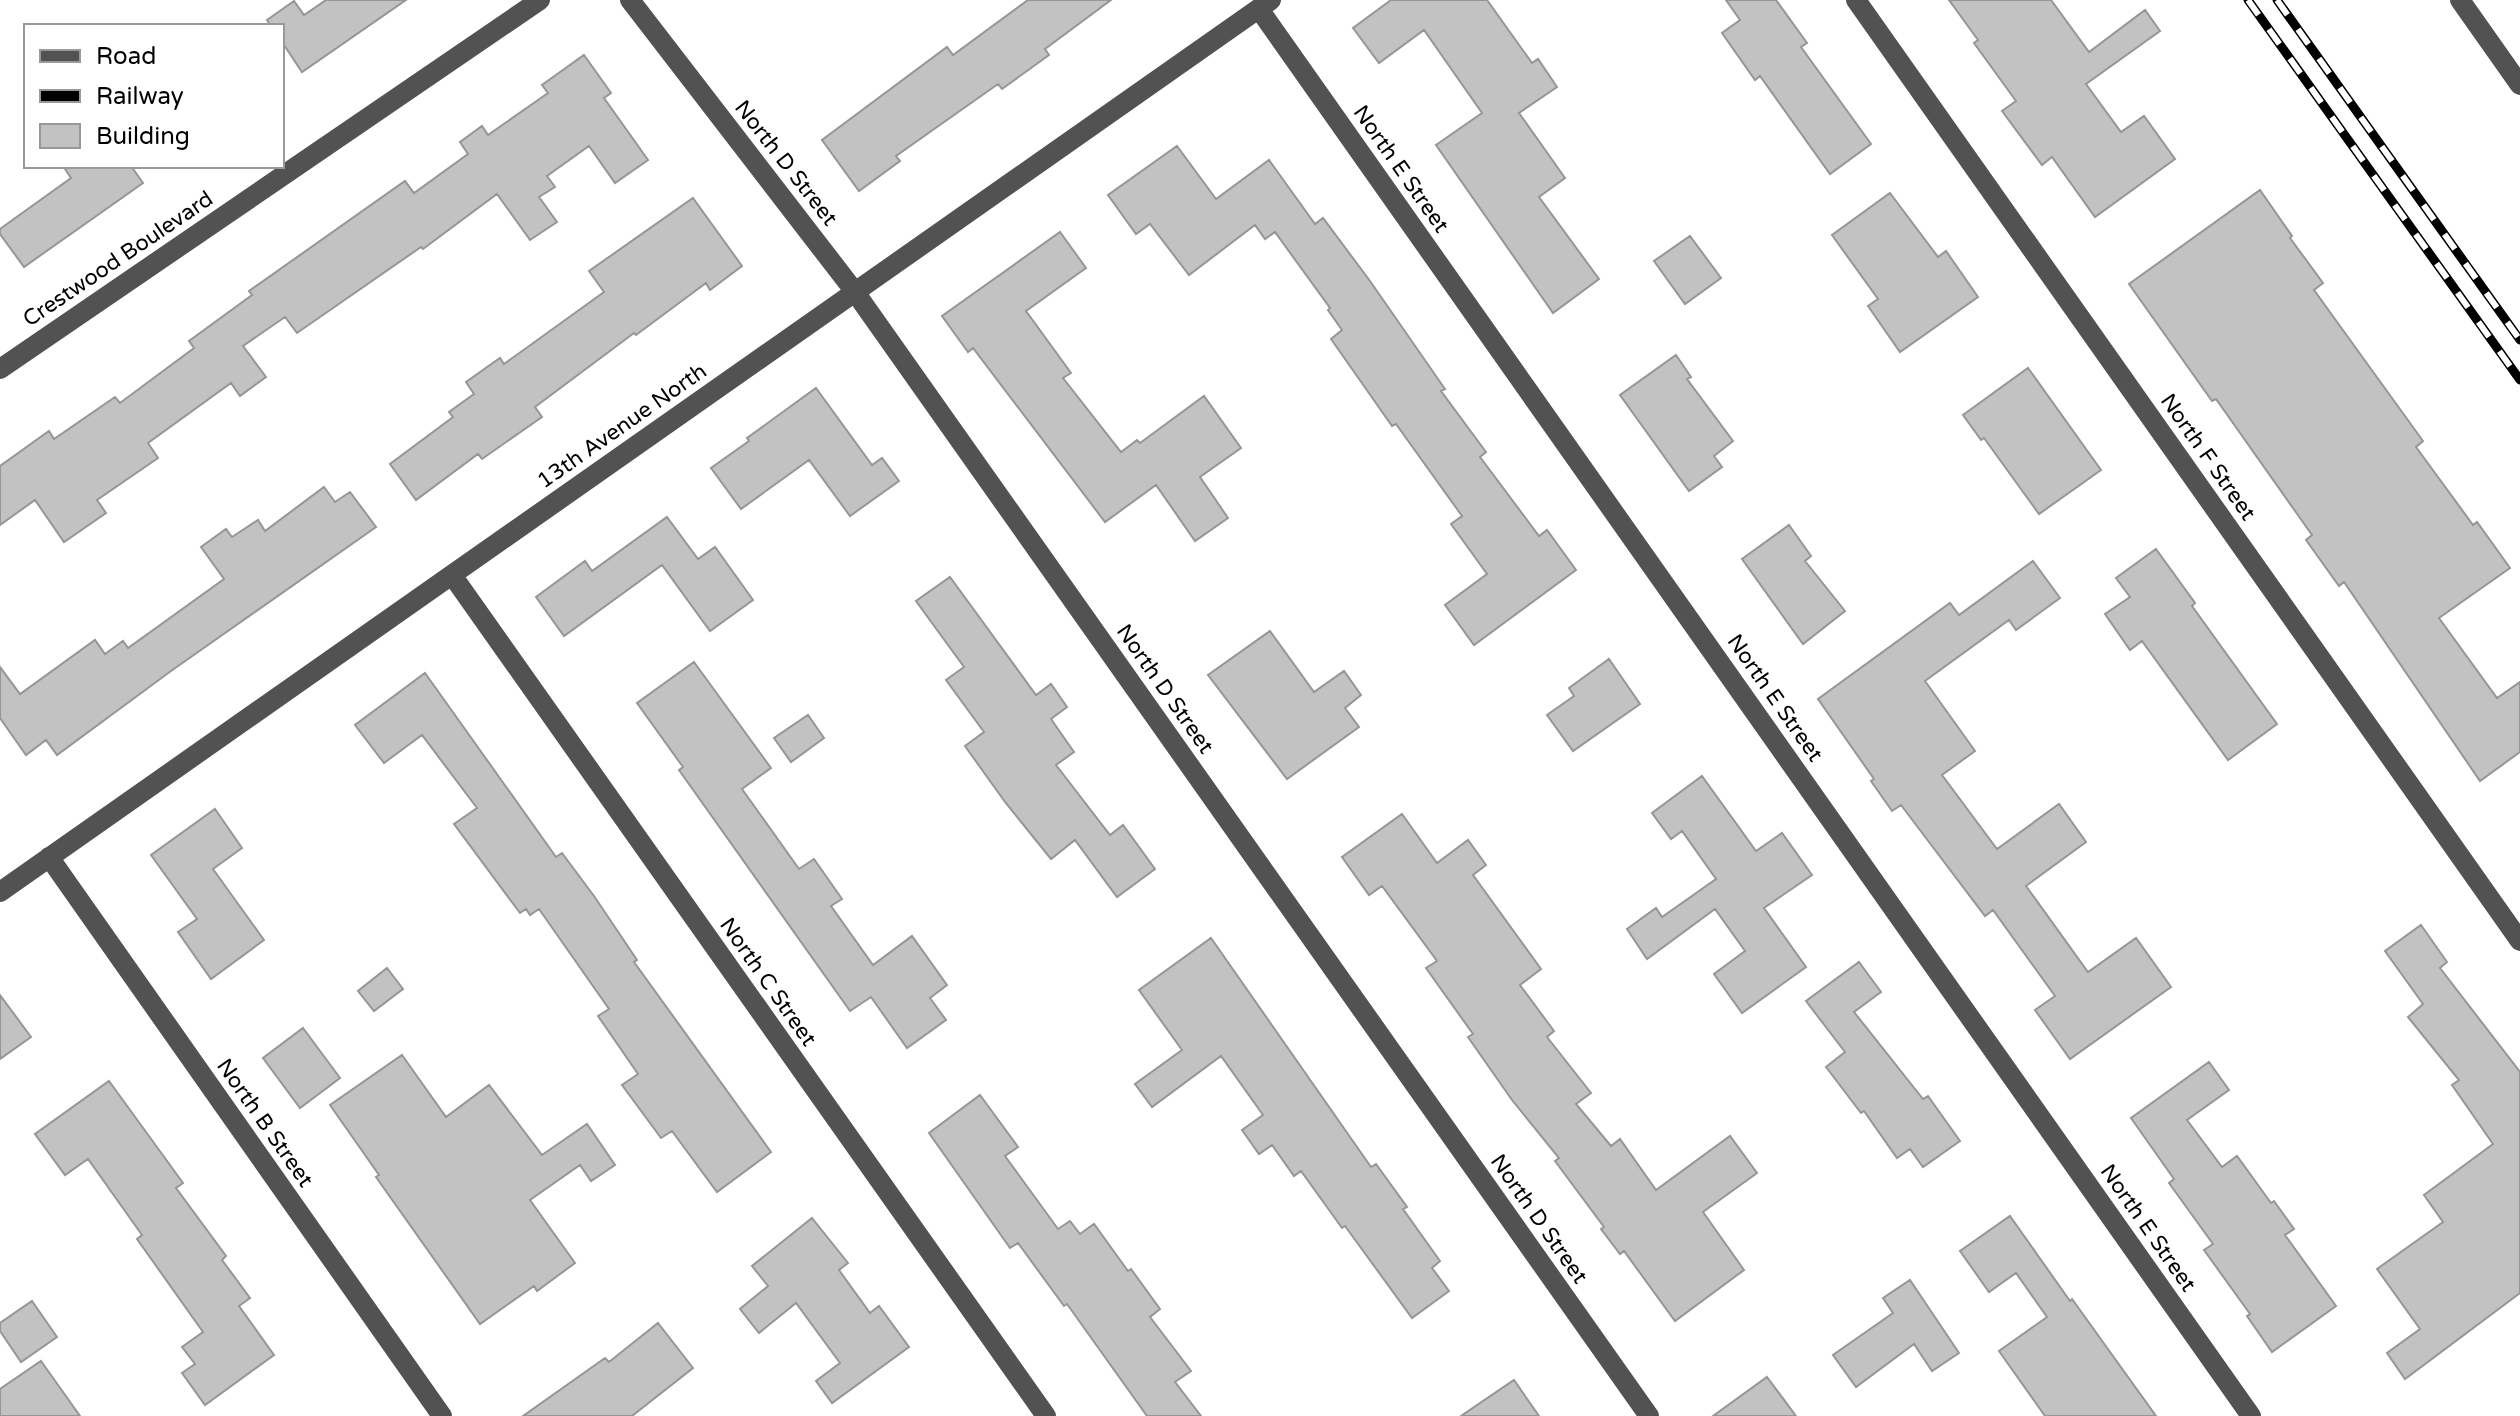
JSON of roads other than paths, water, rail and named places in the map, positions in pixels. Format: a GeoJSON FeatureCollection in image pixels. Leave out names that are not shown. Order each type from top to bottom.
{"type":"FeatureCollection","features":[{"type":"Feature","properties":{"kind":"street","name":"Crestwood Boulevard"},"geometry":{"type":"LineString","coordinates":[[0,369],[540,0]]}},
{"type":"Feature","properties":{"kind":"street","name":"North D Street"},"geometry":{"type":"LineString","coordinates":[[630,0],[855,292],[1649,1416]]}},
{"type":"Feature","properties":{"kind":"street","name":"North F Street"},"geometry":{"type":"LineString","coordinates":[[1856,0],[2520,941]]}},
{"type":"Feature","properties":{"kind":"street"},"geometry":{"type":"LineString","coordinates":[[2467,3],[2520,85]]}},
{"type":"Feature","properties":{"kind":"street","name":"13th Avenue North"},"geometry":{"type":"LineString","coordinates":[[0,892],[1265,4]]}},
{"type":"Feature","properties":{"kind":"street","name":"North E Street"},"geometry":{"type":"LineString","coordinates":[[1265,4],[2251,1416]]}},
{"type":"Feature","properties":{"kind":"street","name":"North C Street"},"geometry":{"type":"LineString","coordinates":[[452,575],[1046,1416]]}},
{"type":"Feature","properties":{"kind":"street","name":"North B Street"},"geometry":{"type":"LineString","coordinates":[[49,857],[442,1416]]}},
{"type":"Feature","properties":{"kind":"railway"},"geometry":{"type":"LineString","coordinates":[[2248,0],[2520,380]]}},
{"type":"Feature","properties":{"kind":"railway"},"geometry":{"type":"LineString","coordinates":[[2277,0],[2520,340]]}}]}
